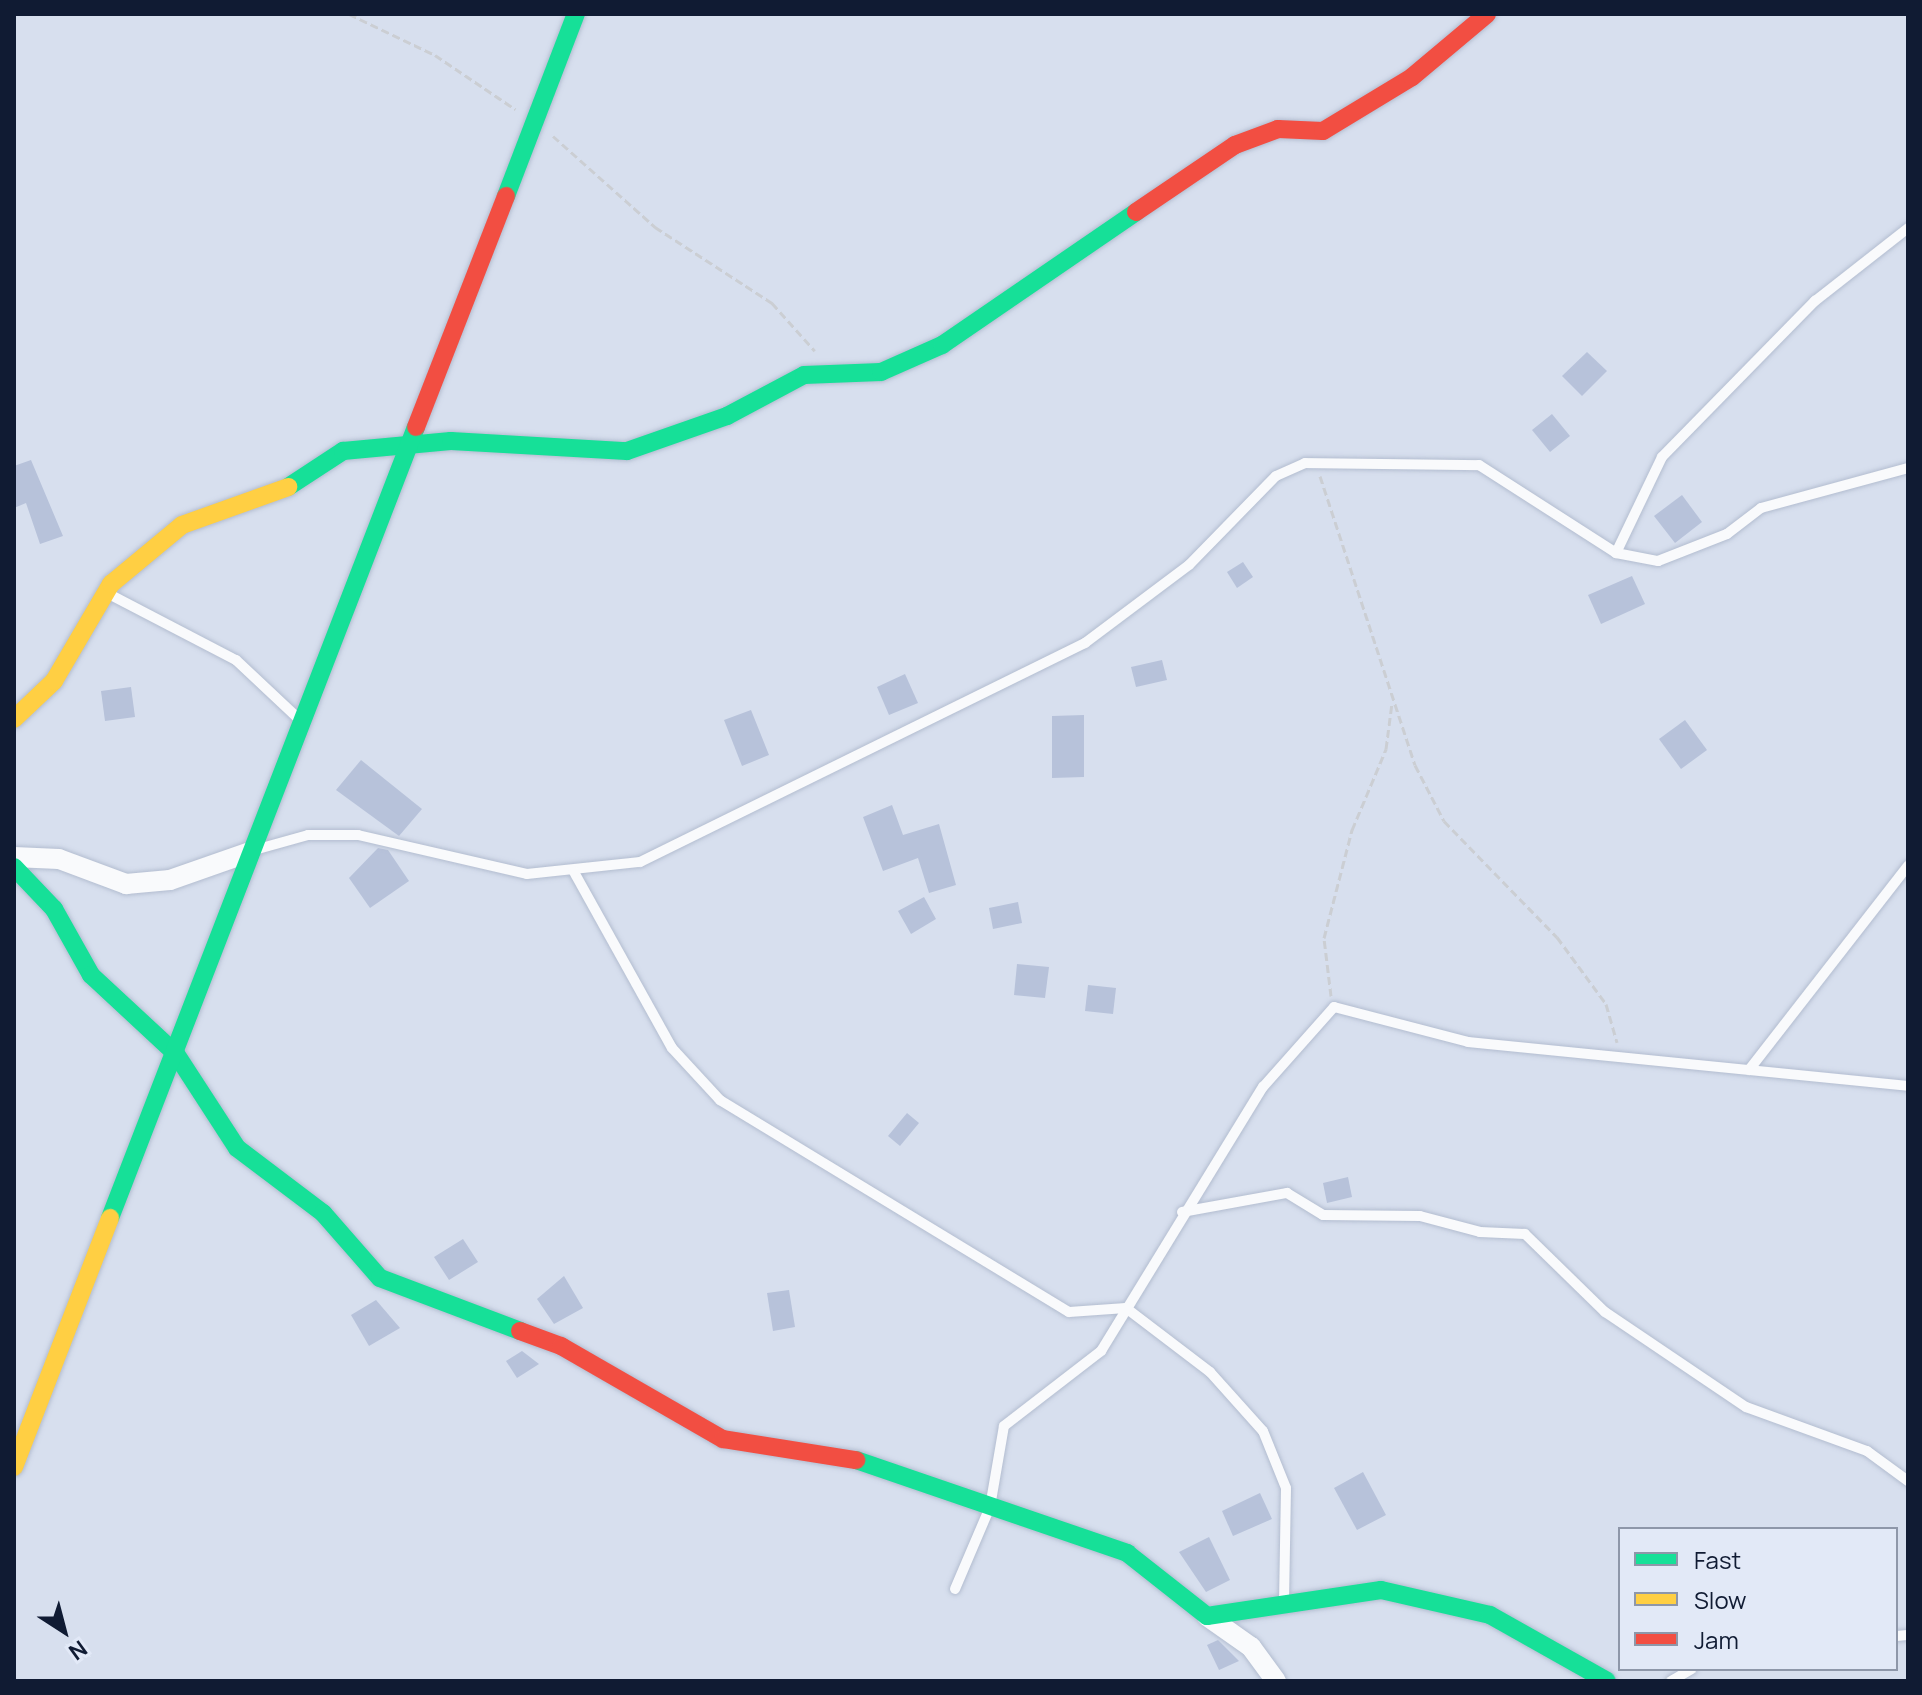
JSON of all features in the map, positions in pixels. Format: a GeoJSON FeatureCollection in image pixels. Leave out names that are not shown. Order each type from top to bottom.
{"type":"FeatureCollection","features":[{"type":"Feature","properties":{"kind":"street"},"geometry":{"type":"LineString","coordinates":[[14,1467],[176,1054],[250,852],[414,447],[576,14]]}},
{"type":"Feature","properties":{"kind":"street"},"geometry":{"type":"LineString","coordinates":[[14,719],[54,681],[104,591],[145,549],[193,520],[279,493],[343,451],[414,447],[451,441],[627,451],[727,416],[804,375],[834,371],[881,372],[942,345],[1235,145],[1278,129],[1323,131],[1412,77],[1487,14]]}},
{"type":"Feature","properties":{"kind":"street"},"geometry":{"type":"LineString","coordinates":[[14,857],[59,859],[126,884],[170,880],[250,852]]}},
{"type":"Feature","properties":{"kind":"street"},"geometry":{"type":"LineString","coordinates":[[14,867],[54,909],[91,975],[176,1054],[237,1148],[323,1213],[380,1278],[561,1346],[723,1439],[866,1462],[1127,1553],[1251,1647],[1276,1681]]}},
{"type":"Feature","properties":{"kind":"street"},"geometry":{"type":"LineString","coordinates":[[1207,1616],[1381,1590],[1490,1615],[1607,1681]]}},
{"type":"Feature","properties":{"kind":"lane"},"geometry":{"type":"LineString","coordinates":[[1616,553],[1662,457],[1815,301],[1908,228]]}},
{"type":"Feature","properties":{"kind":"lane"},"geometry":{"type":"LineString","coordinates":[[250,852],[308,835],[358,835],[527,874],[574,872],[640,862],[1085,643],[1189,565],[1276,476],[1316,461],[1479,465],[1616,553],[1658,561],[1694,551],[1761,508],[1908,468]]}},
{"type":"Feature","properties":{"kind":"lane"},"geometry":{"type":"LineString","coordinates":[[104,591],[236,660],[302,722]]}},
{"type":"Feature","properties":{"kind":"lane"},"geometry":{"type":"LineString","coordinates":[[1749,1070],[1908,866]]}},
{"type":"Feature","properties":{"kind":"lane"},"geometry":{"type":"LineString","coordinates":[[574,872],[672,1048],[720,1100],[1069,1312],[1126,1308],[1210,1372],[1263,1431],[1286,1488],[1284,1603]]}},
{"type":"Feature","properties":{"kind":"lane"},"geometry":{"type":"LineString","coordinates":[[955,1589],[990,1507],[1004,1426],[1101,1351],[1182,1212],[1263,1087],[1334,1007],[1468,1042],[1908,1086]]}},
{"type":"Feature","properties":{"kind":"lane"},"geometry":{"type":"LineString","coordinates":[[1182,1212],[1287,1193],[1323,1215],[1420,1216],[1480,1232],[1525,1234],[1605,1312],[1746,1407],[1867,1451],[1908,1481]]}},
{"type":"Feature","properties":{"kind":"lane"},"geometry":{"type":"LineString","coordinates":[[1671,1681],[1688,1671]]}},
{"type":"Feature","properties":{"kind":"path"},"geometry":{"type":"LineString","coordinates":[[349,14],[435,55],[535,122],[655,227],[772,303],[834,371]]}},
{"type":"Feature","properties":{"kind":"path"},"geometry":{"type":"LineString","coordinates":[[1316,461],[1393,699],[1444,821],[1557,937],[1606,1004],[1622,1057]]}},
{"type":"Feature","properties":{"kind":"path"},"geometry":{"type":"LineString","coordinates":[[1334,1007],[1324,938],[1352,830],[1386,749],[1393,699]]}},
{"type":"Feature","properties":{"kind":"building"},"geometry":{"type":"Polygon","coordinates":[[[1587,352],[1607,371],[1582,396],[1562,376],[1587,352]]]}},
{"type":"Feature","properties":{"kind":"building"},"geometry":{"type":"Polygon","coordinates":[[[1552,414],[1570,436],[1550,452],[1532,430],[1552,414]]]}},
{"type":"Feature","properties":{"kind":"building"},"geometry":{"type":"Polygon","coordinates":[[[31,460],[63,536],[40,544],[26,503],[14,508],[14,466],[31,460]]]}},
{"type":"Feature","properties":{"kind":"building"},"geometry":{"type":"Polygon","coordinates":[[[1682,495],[1702,522],[1675,543],[1654,516],[1682,495]]]}},
{"type":"Feature","properties":{"kind":"building"},"geometry":{"type":"Polygon","coordinates":[[[1243,562],[1253,577],[1237,588],[1227,572],[1243,562]]]}},
{"type":"Feature","properties":{"kind":"building"},"geometry":{"type":"Polygon","coordinates":[[[1632,576],[1645,604],[1601,624],[1588,595],[1632,576]]]}},
{"type":"Feature","properties":{"kind":"building"},"geometry":{"type":"Polygon","coordinates":[[[1162,660],[1167,680],[1136,687],[1131,667],[1162,660]]]}},
{"type":"Feature","properties":{"kind":"building"},"geometry":{"type":"Polygon","coordinates":[[[905,674],[918,703],[889,715],[877,687],[905,674]]]}},
{"type":"Feature","properties":{"kind":"building"},"geometry":{"type":"Polygon","coordinates":[[[131,687],[135,717],[105,721],[101,691],[131,687]]]}},
{"type":"Feature","properties":{"kind":"building"},"geometry":{"type":"Polygon","coordinates":[[[751,710],[769,755],[742,766],[724,720],[751,710]]]}},
{"type":"Feature","properties":{"kind":"building"},"geometry":{"type":"Polygon","coordinates":[[[1084,715],[1084,777],[1052,778],[1052,716],[1084,715]]]}},
{"type":"Feature","properties":{"kind":"building"},"geometry":{"type":"Polygon","coordinates":[[[1685,720],[1707,750],[1681,769],[1659,739],[1685,720]]]}},
{"type":"Feature","properties":{"kind":"building"},"geometry":{"type":"Polygon","coordinates":[[[361,760],[422,809],[399,836],[336,790],[361,760]]]}},
{"type":"Feature","properties":{"kind":"building"},"geometry":{"type":"Polygon","coordinates":[[[892,805],[903,835],[939,824],[956,885],[929,893],[918,858],[883,871],[863,817],[892,805]]]}},
{"type":"Feature","properties":{"kind":"building"},"geometry":{"type":"Polygon","coordinates":[[[378,848],[388,850],[409,881],[370,908],[349,878],[378,848]]]}},
{"type":"Feature","properties":{"kind":"building"},"geometry":{"type":"Polygon","coordinates":[[[924,897],[936,919],[911,934],[898,911],[924,897]]]}},
{"type":"Feature","properties":{"kind":"building"},"geometry":{"type":"Polygon","coordinates":[[[1018,902],[1022,923],[993,929],[989,908],[1018,902]]]}},
{"type":"Feature","properties":{"kind":"building"},"geometry":{"type":"Polygon","coordinates":[[[1017,964],[1049,967],[1045,998],[1014,995],[1017,964]]]}},
{"type":"Feature","properties":{"kind":"building"},"geometry":{"type":"Polygon","coordinates":[[[1088,985],[1116,988],[1113,1014],[1085,1011],[1088,985]]]}},
{"type":"Feature","properties":{"kind":"building"},"geometry":{"type":"Polygon","coordinates":[[[907,1113],[919,1123],[900,1146],[888,1136],[907,1113]]]}},
{"type":"Feature","properties":{"kind":"building"},"geometry":{"type":"Polygon","coordinates":[[[1348,1177],[1352,1197],[1327,1203],[1323,1183],[1348,1177]]]}},
{"type":"Feature","properties":{"kind":"building"},"geometry":{"type":"Polygon","coordinates":[[[463,1239],[478,1262],[449,1280],[434,1257],[463,1239]]]}},
{"type":"Feature","properties":{"kind":"building"},"geometry":{"type":"Polygon","coordinates":[[[564,1276],[583,1308],[554,1324],[537,1299],[564,1276]]]}},
{"type":"Feature","properties":{"kind":"building"},"geometry":{"type":"Polygon","coordinates":[[[789,1290],[795,1327],[773,1331],[767,1293],[789,1290]]]}},
{"type":"Feature","properties":{"kind":"building"},"geometry":{"type":"Polygon","coordinates":[[[376,1300],[400,1328],[369,1346],[351,1315],[376,1300]]]}},
{"type":"Feature","properties":{"kind":"building"},"geometry":{"type":"Polygon","coordinates":[[[522,1351],[539,1364],[517,1378],[506,1361],[522,1351]]]}},
{"type":"Feature","properties":{"kind":"building"},"geometry":{"type":"Polygon","coordinates":[[[1363,1472],[1386,1515],[1357,1530],[1334,1488],[1363,1472]]]}},
{"type":"Feature","properties":{"kind":"building"},"geometry":{"type":"Polygon","coordinates":[[[1260,1493],[1272,1519],[1233,1536],[1222,1511],[1260,1493]]]}},
{"type":"Feature","properties":{"kind":"building"},"geometry":{"type":"Polygon","coordinates":[[[1209,1537],[1230,1580],[1206,1592],[1179,1552],[1209,1537]]]}},
{"type":"Feature","properties":{"kind":"building"},"geometry":{"type":"Polygon","coordinates":[[[1218,1640],[1239,1661],[1219,1670],[1207,1645],[1218,1640]]]}},
{"type":"Feature","properties":{"kind":"traffic: fast"},"geometry":{"type":"LineString","coordinates":[[506,196],[576,14]]}},
{"type":"Feature","properties":{"kind":"traffic: fast"},"geometry":{"type":"LineString","coordinates":[[288,487],[343,451],[451,441],[627,451],[727,416],[804,375],[881,372],[942,345],[1136,212]]}},
{"type":"Feature","properties":{"kind":"traffic: fast"},"geometry":{"type":"LineString","coordinates":[[110,1218],[416,427]]}},
{"type":"Feature","properties":{"kind":"traffic: fast"},"geometry":{"type":"LineString","coordinates":[[14,867],[54,909],[91,975],[176,1054],[237,1148],[323,1213],[380,1278],[520,1331]]}},
{"type":"Feature","properties":{"kind":"traffic: fast"},"geometry":{"type":"LineString","coordinates":[[856,1460],[1127,1553],[1207,1616],[1381,1590],[1490,1615],[1607,1681]]}},
{"type":"Feature","properties":{"kind":"traffic: slow"},"geometry":{"type":"LineString","coordinates":[[14,719],[54,681],[111,584],[182,525],[288,487]]}},
{"type":"Feature","properties":{"kind":"traffic: slow"},"geometry":{"type":"LineString","coordinates":[[14,1467],[110,1218]]}},
{"type":"Feature","properties":{"kind":"traffic: jam"},"geometry":{"type":"LineString","coordinates":[[1136,212],[1235,145],[1278,129],[1323,131],[1412,77],[1487,14]]}},
{"type":"Feature","properties":{"kind":"traffic: jam"},"geometry":{"type":"LineString","coordinates":[[416,427],[506,196]]}},
{"type":"Feature","properties":{"kind":"traffic: jam"},"geometry":{"type":"LineString","coordinates":[[520,1331],[561,1346],[723,1439],[856,1460]]}}]}
